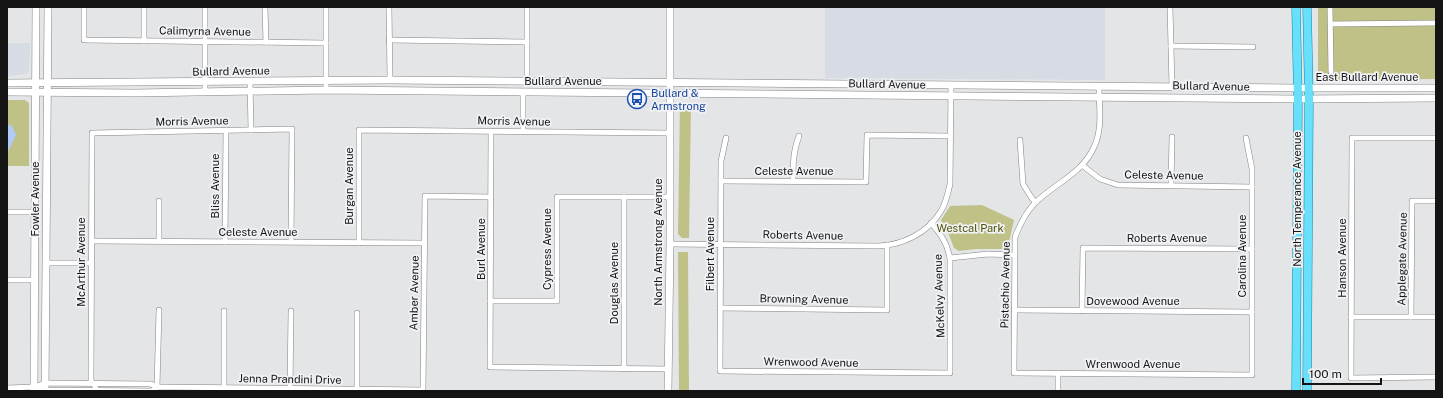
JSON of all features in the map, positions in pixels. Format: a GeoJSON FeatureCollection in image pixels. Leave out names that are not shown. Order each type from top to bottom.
{"type":"FeatureCollection","features":[{"type":"Feature","properties":{"kind":"main road","name":"Fowler Avenue"},"geometry":{"type":"LineString","coordinates":[[34,389],[36,7]]}},
{"type":"Feature","properties":{"kind":"main road","name":"Fowler Avenue"},"geometry":{"type":"LineString","coordinates":[[45,388],[46,83],[48,7]]}},
{"type":"Feature","properties":{"kind":"main road","name":"North Armstrong Avenue"},"geometry":{"type":"LineString","coordinates":[[668,391],[670,244],[670,7]]}},
{"type":"Feature","properties":{"kind":"main road","name":"North Temperance Avenue"},"geometry":{"type":"LineString","coordinates":[[1296,7],[1298,88],[1296,391]]}},
{"type":"Feature","properties":{"kind":"main road","name":"North Temperance Avenue"},"geometry":{"type":"LineString","coordinates":[[1307,7],[1307,391]]}},
{"type":"Feature","properties":{"kind":"main road","name":"Bullard Avenue"},"geometry":{"type":"LineString","coordinates":[[7,83],[390,80],[1298,88]]}},
{"type":"Feature","properties":{"kind":"main road","name":"Bullard Avenue"},"geometry":{"type":"LineString","coordinates":[[476,91],[496,87],[521,86],[528,82]]}},
{"type":"Feature","properties":{"kind":"main road"},"geometry":{"type":"LineString","coordinates":[[1138,96],[1148,92],[1169,91],[1172,87]]}},
{"type":"Feature","properties":{"kind":"main road","name":"East Bullard Avenue"},"geometry":{"type":"LineString","coordinates":[[1298,88],[1436,88]]}},
{"type":"Feature","properties":{"kind":"main road","name":"Bullard Avenue"},"geometry":{"type":"LineString","coordinates":[[7,92],[326,90],[1138,96],[1298,99]]}},
{"type":"Feature","properties":{"kind":"main road","name":"East Bullard Avenue"},"geometry":{"type":"LineString","coordinates":[[1298,99],[1436,98]]}},
{"type":"Feature","properties":{"kind":"street","name":"Calimyrna Avenue"},"geometry":{"type":"LineString","coordinates":[[84,7],[84,40],[326,43]]}},
{"type":"Feature","properties":{"kind":"street"},"geometry":{"type":"LineString","coordinates":[[144,7],[144,41]]}},
{"type":"Feature","properties":{"kind":"street"},"geometry":{"type":"LineString","coordinates":[[205,7],[205,91]]}},
{"type":"Feature","properties":{"kind":"street"},"geometry":{"type":"LineString","coordinates":[[266,7],[266,42]]}},
{"type":"Feature","properties":{"kind":"street"},"geometry":{"type":"LineString","coordinates":[[326,7],[326,90]]}},
{"type":"Feature","properties":{"kind":"street"},"geometry":{"type":"LineString","coordinates":[[389,7],[390,80]]}},
{"type":"Feature","properties":{"kind":"street"},"geometry":{"type":"LineString","coordinates":[[527,7],[528,82]]}},
{"type":"Feature","properties":{"kind":"street"},"geometry":{"type":"LineString","coordinates":[[1170,7],[1172,87]]}},
{"type":"Feature","properties":{"kind":"street"},"geometry":{"type":"LineString","coordinates":[[1330,7],[1331,72]]}},
{"type":"Feature","properties":{"kind":"street"},"geometry":{"type":"LineString","coordinates":[[1331,24],[1436,23]]}},
{"type":"Feature","properties":{"kind":"street"},"geometry":{"type":"LineString","coordinates":[[389,40],[527,42]]}},
{"type":"Feature","properties":{"kind":"street"},"geometry":{"type":"LineString","coordinates":[[1171,46],[1253,47]]}},
{"type":"Feature","properties":{"kind":"street"},"geometry":{"type":"LineString","coordinates":[[250,81],[251,130]]}},
{"type":"Feature","properties":{"kind":"street"},"geometry":{"type":"LineString","coordinates":[[931,223],[941,211],[950,184],[951,86]]}},
{"type":"Feature","properties":{"kind":"street","name":"Pistachio Avenue"},"geometry":{"type":"LineString","coordinates":[[1014,373],[1015,237],[1026,213],[1035,202],[1082,165],[1094,148],[1098,137],[1099,128],[1099,87]]}},
{"type":"Feature","properties":{"kind":"street"},"geometry":{"type":"LineString","coordinates":[[523,92],[524,131]]}},
{"type":"Feature","properties":{"kind":"street","name":"Morris Avenue"},"geometry":{"type":"LineString","coordinates":[[92,132],[292,129],[291,242]]}},
{"type":"Feature","properties":{"kind":"street","name":"Bliss Avenue"},"geometry":{"type":"LineString","coordinates":[[225,242],[226,130]]}},
{"type":"Feature","properties":{"kind":"street","name":"Morris Avenue"},"geometry":{"type":"LineString","coordinates":[[359,130],[491,130],[669,133]]}},
{"type":"Feature","properties":{"kind":"street","name":"Burgan Avenue"},"geometry":{"type":"LineString","coordinates":[[359,130],[359,243]]}},
{"type":"Feature","properties":{"kind":"street","name":"Burl Avenue"},"geometry":{"type":"LineString","coordinates":[[491,130],[490,367],[624,369]]}},
{"type":"Feature","properties":{"kind":"street","name":"McArthur Avenue"},"geometry":{"type":"LineString","coordinates":[[92,132],[92,383]]}},
{"type":"Feature","properties":{"kind":"street","name":"Celeste Avenue"},"geometry":{"type":"LineString","coordinates":[[721,181],[866,182],[866,135],[950,136]]}},
{"type":"Feature","properties":{"kind":"street"},"geometry":{"type":"LineString","coordinates":[[793,181],[793,158],[795,146],[799,136]]}},
{"type":"Feature","properties":{"kind":"street"},"geometry":{"type":"LineString","coordinates":[[1171,185],[1172,137]]}},
{"type":"Feature","properties":{"kind":"street","name":"Filbert Avenue"},"geometry":{"type":"LineString","coordinates":[[720,371],[721,161],[726,138]]}},
{"type":"Feature","properties":{"kind":"street","name":"Carolina Avenue"},"geometry":{"type":"LineString","coordinates":[[1246,138],[1252,169],[1252,375]]}},
{"type":"Feature","properties":{"kind":"street","name":"Hanson Avenue"},"geometry":{"type":"LineString","coordinates":[[1436,138],[1352,138],[1351,378],[1436,377]]}},
{"type":"Feature","properties":{"kind":"street"},"geometry":{"type":"LineString","coordinates":[[1020,140],[1023,184],[1035,202]]}},
{"type":"Feature","properties":{"kind":"street","name":"Celeste Avenue"},"geometry":{"type":"LineString","coordinates":[[1082,165],[1092,174],[1110,183],[1126,185],[1252,187]]}},
{"type":"Feature","properties":{"kind":"street","name":"Amber Avenue"},"geometry":{"type":"LineString","coordinates":[[423,390],[425,196],[491,196]]}},
{"type":"Feature","properties":{"kind":"street","name":"Cypress Avenue"},"geometry":{"type":"LineString","coordinates":[[490,301],[557,301],[557,196],[624,197]]}},
{"type":"Feature","properties":{"kind":"street"},"geometry":{"type":"LineString","coordinates":[[624,197],[670,198]]}},
{"type":"Feature","properties":{"kind":"street","name":"Douglas Avenue"},"geometry":{"type":"LineString","coordinates":[[624,197],[624,369]]}},
{"type":"Feature","properties":{"kind":"street"},"geometry":{"type":"LineString","coordinates":[[159,201],[159,241]]}},
{"type":"Feature","properties":{"kind":"street","name":"Applegate Avenue"},"geometry":{"type":"LineString","coordinates":[[1411,317],[1412,201],[1436,201]]}},
{"type":"Feature","properties":{"kind":"street"},"geometry":{"type":"LineString","coordinates":[[7,212],[35,212]]}},
{"type":"Feature","properties":{"kind":"street","name":"Roberts Avenue"},"geometry":{"type":"LineString","coordinates":[[670,244],[887,245],[911,238],[931,223]]}},
{"type":"Feature","properties":{"kind":"street","name":"McKelvy Avenue"},"geometry":{"type":"LineString","coordinates":[[931,223],[941,234],[947,245],[950,258],[950,373]]}},
{"type":"Feature","properties":{"kind":"street","name":"Celeste Avenue"},"geometry":{"type":"LineString","coordinates":[[92,241],[424,244]]}},
{"type":"Feature","properties":{"kind":"street","name":"Browning Avenue"},"geometry":{"type":"LineString","coordinates":[[720,308],[887,310],[887,245]]}},
{"type":"Feature","properties":{"kind":"street","name":"Roberts Avenue"},"geometry":{"type":"LineString","coordinates":[[1082,311],[1083,248],[1252,249]]}},
{"type":"Feature","properties":{"kind":"street"},"geometry":{"type":"LineString","coordinates":[[950,258],[988,254],[1014,255]]}},
{"type":"Feature","properties":{"kind":"street"},"geometry":{"type":"LineString","coordinates":[[46,263],[91,263]]}},
{"type":"Feature","properties":{"kind":"street"},"geometry":{"type":"LineString","coordinates":[[7,280],[35,280]]}},
{"type":"Feature","properties":{"kind":"street"},"geometry":{"type":"LineString","coordinates":[[157,388],[159,310]]}},
{"type":"Feature","properties":{"kind":"street","name":"Dovewood Avenue"},"geometry":{"type":"LineString","coordinates":[[1014,310],[1252,312]]}},
{"type":"Feature","properties":{"kind":"street"},"geometry":{"type":"LineString","coordinates":[[224,311],[224,388]]}},
{"type":"Feature","properties":{"kind":"street"},"geometry":{"type":"LineString","coordinates":[[290,389],[291,311]]}},
{"type":"Feature","properties":{"kind":"street"},"geometry":{"type":"LineString","coordinates":[[357,390],[358,312]]}},
{"type":"Feature","properties":{"kind":"street"},"geometry":{"type":"LineString","coordinates":[[1351,317],[1436,317]]}},
{"type":"Feature","properties":{"kind":"street"},"geometry":{"type":"LineString","coordinates":[[624,369],[668,369]]}},
{"type":"Feature","properties":{"kind":"street","name":"Wrenwood Avenue"},"geometry":{"type":"LineString","coordinates":[[720,371],[950,373]]}},
{"type":"Feature","properties":{"kind":"street","name":"Wrenwood Avenue"},"geometry":{"type":"LineString","coordinates":[[1014,373],[1252,375]]}},
{"type":"Feature","properties":{"kind":"street"},"geometry":{"type":"LineString","coordinates":[[1058,373],[1058,391]]}},
{"type":"Feature","properties":{"kind":"street"},"geometry":{"type":"LineString","coordinates":[[92,383],[97,390]]}},
{"type":"Feature","properties":{"kind":"street","name":"Jenna Prandini Drive"},"geometry":{"type":"LineString","coordinates":[[45,388],[92,383],[151,384],[157,388]]}},
{"type":"Feature","properties":{"kind":"street"},"geometry":{"type":"LineString","coordinates":[[7,388],[45,388]]}},
{"type":"Feature","properties":{"kind":"street","name":"Jenna Prandini Drive"},"geometry":{"type":"LineString","coordinates":[[45,388],[97,390],[224,388],[423,390]]}},
{"type":"Feature","properties":{"kind":"shaded area"},"geometry":{"type":"Polygon","coordinates":[[[825,7],[1105,7],[1105,80],[825,78],[825,7]]]}},
{"type":"Feature","properties":{"kind":"shaded area"},"geometry":{"type":"Polygon","coordinates":[[[7,43],[30,43],[29,71],[27,74],[7,76],[7,43]]]}},
{"type":"Feature","properties":{"kind":"green space"},"geometry":{"type":"Polygon","coordinates":[[[1318,7],[1436,7],[1436,79],[1321,80],[1318,77],[1318,7]]]}},
{"type":"Feature","properties":{"kind":"green space"},"geometry":{"type":"Polygon","coordinates":[[[7,100],[25,100],[29,103],[29,166],[7,166],[7,100]]]}},
{"type":"Feature","properties":{"kind":"green space"},"geometry":{"type":"Polygon","coordinates":[[[680,103],[691,103],[689,238],[682,238],[678,234],[680,103]]]}},
{"type":"Feature","properties":{"kind":"green space","name":"Westcal Park"},"geometry":{"type":"Polygon","coordinates":[[[982,205],[1014,220],[1008,246],[1005,249],[976,249],[959,251],[954,248],[941,220],[950,206],[982,205]]]}},
{"type":"Feature","properties":{"kind":"green space"},"geometry":{"type":"Polygon","coordinates":[[[678,252],[688,252],[689,391],[679,391],[678,252]]]}},
{"type":"Feature","properties":{"kind":"water"},"geometry":{"type":"Polygon","coordinates":[[[7,124],[12,126],[16,135],[8,152],[7,152],[7,124]]]}},
{"type":"Feature","properties":{"kind":"place","name":"Bullard & Armstrong"},"geometry":{"type":"Point","coordinates":[637,99]}}]}
